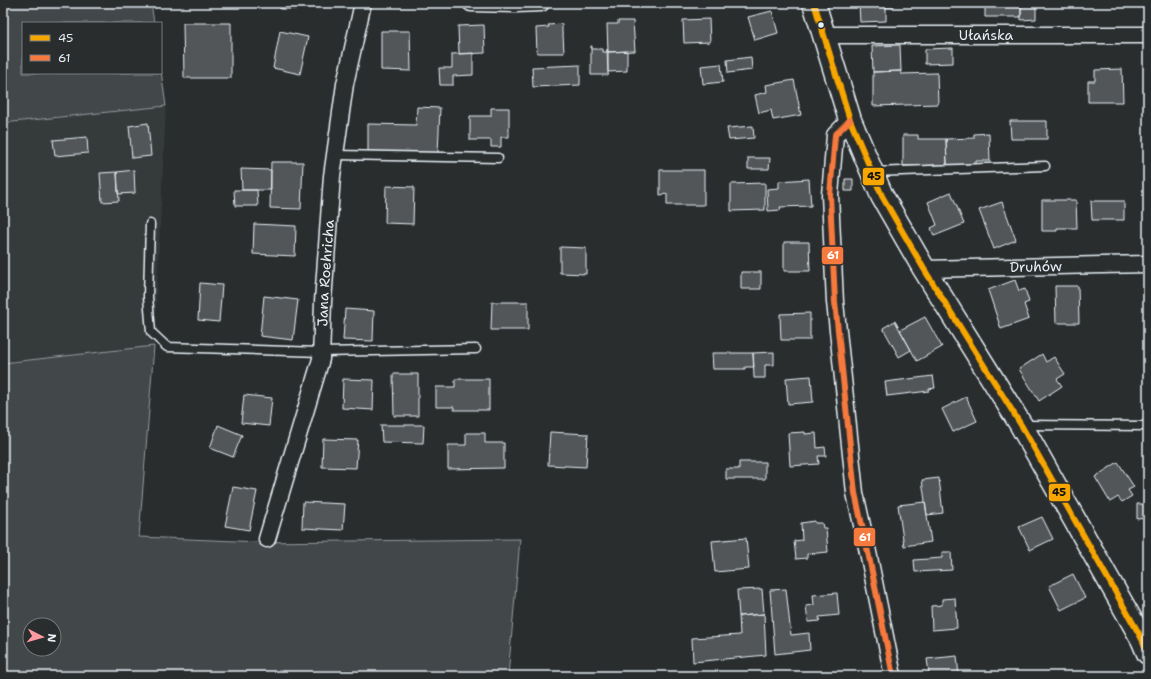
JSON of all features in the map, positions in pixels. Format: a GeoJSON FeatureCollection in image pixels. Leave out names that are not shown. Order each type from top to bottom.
{"type":"FeatureCollection","features":[{"type":"Feature","properties":{"kind":"street","name":"Jana Roehricha"},"geometry":{"type":"LineString","coordinates":[[267,539],[321,359],[323,302],[332,184],[345,84],[363,3]]}},
{"type":"Feature","properties":{"kind":"street"},"geometry":{"type":"LineString","coordinates":[[470,3],[541,3]]}},
{"type":"Feature","properties":{"kind":"street"},"geometry":{"type":"LineString","coordinates":[[814,3],[850,120],[882,196],[924,269],[1021,425],[1146,644]]}},
{"type":"Feature","properties":{"kind":"street","name":"Ułańska"},"geometry":{"type":"LineString","coordinates":[[823,35],[1148,35]]}},
{"type":"Feature","properties":{"kind":"street"},"geometry":{"type":"LineString","coordinates":[[850,120],[835,135],[833,150],[830,195],[835,302],[855,493],[892,676]]}},
{"type":"Feature","properties":{"kind":"street","name":"Druhów"},"geometry":{"type":"LineString","coordinates":[[924,269],[1148,264]]}},
{"type":"Feature","properties":{"kind":"lane"},"geometry":{"type":"LineString","coordinates":[[336,155],[498,158]]}},
{"type":"Feature","properties":{"kind":"lane"},"geometry":{"type":"LineString","coordinates":[[872,172],[1045,166]]}},
{"type":"Feature","properties":{"kind":"lane"},"geometry":{"type":"LineString","coordinates":[[150,224],[148,297],[151,332],[167,348],[321,352],[476,349]]}},
{"type":"Feature","properties":{"kind":"lane"},"geometry":{"type":"LineString","coordinates":[[1021,425],[1148,426]]}},
{"type":"Feature","properties":{"kind":"shaded area"},"geometry":{"type":"Polygon","coordinates":[[[3,3],[151,3],[154,22],[22,22],[22,74],[161,74],[166,106],[3,123],[3,3]]]}},
{"type":"Feature","properties":{"kind":"shaded area"},"geometry":{"type":"Polygon","coordinates":[[[166,106],[154,346],[3,363],[3,123],[166,106]]]}},
{"type":"Feature","properties":{"kind":"shaded area"},"geometry":{"type":"Polygon","coordinates":[[[154,346],[139,537],[260,542],[520,539],[508,676],[3,676],[3,363],[154,346]]]}},
{"type":"Feature","properties":{"kind":"building"},"geometry":{"type":"Polygon","coordinates":[[[280,3],[306,3],[306,9],[280,9],[280,3]]]}},
{"type":"Feature","properties":{"kind":"building"},"geometry":{"type":"Polygon","coordinates":[[[859,3],[893,3],[894,7],[886,7],[886,21],[860,22],[859,3]]]}},
{"type":"Feature","properties":{"kind":"building"},"geometry":{"type":"Polygon","coordinates":[[[985,3],[1021,3],[1021,17],[985,17],[985,3]]]}},
{"type":"Feature","properties":{"kind":"building"},"geometry":{"type":"Polygon","coordinates":[[[1021,3],[1036,3],[1036,19],[1021,20],[1021,3]]]}},
{"type":"Feature","properties":{"kind":"building"},"geometry":{"type":"Polygon","coordinates":[[[772,11],[778,33],[755,40],[748,17],[772,11]]]}},
{"type":"Feature","properties":{"kind":"building"},"geometry":{"type":"Polygon","coordinates":[[[709,19],[710,42],[684,43],[683,20],[709,19]]]}},
{"type":"Feature","properties":{"kind":"building"},"geometry":{"type":"Polygon","coordinates":[[[618,21],[633,21],[635,51],[608,52],[607,24],[618,24],[618,21]]]}},
{"type":"Feature","properties":{"kind":"building"},"geometry":{"type":"Polygon","coordinates":[[[183,23],[231,23],[231,78],[184,78],[183,23]]]}},
{"type":"Feature","properties":{"kind":"building"},"geometry":{"type":"Polygon","coordinates":[[[562,24],[564,53],[537,53],[536,28],[562,24]]]}},
{"type":"Feature","properties":{"kind":"building"},"geometry":{"type":"Polygon","coordinates":[[[484,25],[485,53],[459,54],[458,26],[484,25]]]}},
{"type":"Feature","properties":{"kind":"building"},"geometry":{"type":"Polygon","coordinates":[[[280,31],[308,37],[300,74],[273,68],[280,31]]]}},
{"type":"Feature","properties":{"kind":"building"},"geometry":{"type":"Polygon","coordinates":[[[381,31],[410,31],[411,71],[381,70],[381,31]]]}},
{"type":"Feature","properties":{"kind":"building"},"geometry":{"type":"Polygon","coordinates":[[[900,45],[901,71],[873,72],[872,46],[900,45]]]}},
{"type":"Feature","properties":{"kind":"building"},"geometry":{"type":"Polygon","coordinates":[[[591,46],[592,49],[603,49],[603,52],[607,52],[607,49],[609,75],[591,75],[591,46]]]}},
{"type":"Feature","properties":{"kind":"building"},"geometry":{"type":"Polygon","coordinates":[[[953,48],[953,63],[925,64],[925,49],[953,48]]]}},
{"type":"Feature","properties":{"kind":"building"},"geometry":{"type":"Polygon","coordinates":[[[627,51],[627,71],[608,72],[608,52],[627,51]]]}},
{"type":"Feature","properties":{"kind":"building"},"geometry":{"type":"Polygon","coordinates":[[[1146,52],[1148,52],[1148,78],[1146,78],[1146,52]]]}},
{"type":"Feature","properties":{"kind":"building"},"geometry":{"type":"Polygon","coordinates":[[[473,53],[473,75],[453,76],[453,85],[440,85],[439,68],[452,68],[452,54],[473,53]]]}},
{"type":"Feature","properties":{"kind":"building"},"geometry":{"type":"Polygon","coordinates":[[[751,57],[752,70],[728,73],[727,60],[751,57]]]}},
{"type":"Feature","properties":{"kind":"building"},"geometry":{"type":"Polygon","coordinates":[[[721,64],[723,82],[703,84],[701,66],[721,64]]]}},
{"type":"Feature","properties":{"kind":"building"},"geometry":{"type":"Polygon","coordinates":[[[580,65],[580,85],[533,87],[532,67],[580,65]]]}},
{"type":"Feature","properties":{"kind":"building"},"geometry":{"type":"Polygon","coordinates":[[[1122,69],[1123,102],[1088,102],[1088,81],[1095,81],[1095,70],[1122,69]]]}},
{"type":"Feature","properties":{"kind":"building"},"geometry":{"type":"Polygon","coordinates":[[[901,71],[901,74],[937,73],[938,104],[873,106],[873,72],[901,71]]]}},
{"type":"Feature","properties":{"kind":"building"},"geometry":{"type":"Polygon","coordinates":[[[794,80],[801,115],[773,120],[771,110],[759,113],[755,95],[767,92],[766,85],[794,80]]]}},
{"type":"Feature","properties":{"kind":"building"},"geometry":{"type":"Polygon","coordinates":[[[417,107],[440,108],[438,153],[368,151],[368,124],[416,125],[417,107]]]}},
{"type":"Feature","properties":{"kind":"building"},"geometry":{"type":"Polygon","coordinates":[[[491,108],[509,108],[509,137],[501,137],[501,147],[491,147],[491,140],[470,140],[470,116],[491,116],[491,108]]]}},
{"type":"Feature","properties":{"kind":"building"},"geometry":{"type":"Polygon","coordinates":[[[1010,121],[1047,121],[1047,139],[1011,139],[1010,121]]]}},
{"type":"Feature","properties":{"kind":"building"},"geometry":{"type":"Polygon","coordinates":[[[148,123],[151,156],[132,158],[129,126],[148,123]]]}},
{"type":"Feature","properties":{"kind":"building"},"geometry":{"type":"Polygon","coordinates":[[[753,126],[754,138],[729,140],[727,128],[753,126]]]}},
{"type":"Feature","properties":{"kind":"building"},"geometry":{"type":"Polygon","coordinates":[[[989,133],[990,161],[976,161],[976,164],[947,165],[946,139],[974,138],[974,134],[989,133]]]}},
{"type":"Feature","properties":{"kind":"building"},"geometry":{"type":"Polygon","coordinates":[[[903,135],[918,135],[918,139],[946,139],[947,165],[903,166],[903,135]]]}},
{"type":"Feature","properties":{"kind":"building"},"geometry":{"type":"Polygon","coordinates":[[[87,137],[88,153],[55,156],[53,140],[87,137]]]}},
{"type":"Feature","properties":{"kind":"building"},"geometry":{"type":"Polygon","coordinates":[[[748,158],[770,158],[769,169],[748,169],[748,158]]]}},
{"type":"Feature","properties":{"kind":"building"},"geometry":{"type":"Polygon","coordinates":[[[271,162],[303,162],[301,209],[270,208],[271,162]]]}},
{"type":"Feature","properties":{"kind":"building"},"geometry":{"type":"Polygon","coordinates":[[[241,169],[271,170],[271,190],[242,190],[241,169]]]}},
{"type":"Feature","properties":{"kind":"building"},"geometry":{"type":"Polygon","coordinates":[[[134,170],[135,193],[118,194],[117,172],[134,170]]]}},
{"type":"Feature","properties":{"kind":"building"},"geometry":{"type":"Polygon","coordinates":[[[660,170],[704,170],[704,205],[667,205],[667,194],[660,195],[660,170]]]}},
{"type":"Feature","properties":{"kind":"building"},"geometry":{"type":"Polygon","coordinates":[[[117,172],[119,201],[102,202],[100,173],[117,172]]]}},
{"type":"Feature","properties":{"kind":"building"},"geometry":{"type":"Polygon","coordinates":[[[809,179],[811,206],[780,207],[781,210],[768,211],[767,189],[779,188],[779,181],[809,179]]]}},
{"type":"Feature","properties":{"kind":"building"},"geometry":{"type":"Polygon","coordinates":[[[845,179],[853,179],[853,191],[845,191],[845,179]]]}},
{"type":"Feature","properties":{"kind":"building"},"geometry":{"type":"Polygon","coordinates":[[[765,183],[765,210],[731,211],[731,184],[765,183]]]}},
{"type":"Feature","properties":{"kind":"building"},"geometry":{"type":"Polygon","coordinates":[[[386,186],[414,187],[413,224],[385,223],[386,186]]]}},
{"type":"Feature","properties":{"kind":"building"},"geometry":{"type":"Polygon","coordinates":[[[234,190],[257,190],[258,206],[235,206],[234,190]]]}},
{"type":"Feature","properties":{"kind":"building"},"geometry":{"type":"Polygon","coordinates":[[[951,192],[964,224],[934,236],[931,228],[937,225],[928,202],[951,192]]]}},
{"type":"Feature","properties":{"kind":"building"},"geometry":{"type":"Polygon","coordinates":[[[1042,200],[1076,200],[1077,228],[1057,228],[1057,231],[1042,231],[1042,200]]]}},
{"type":"Feature","properties":{"kind":"building"},"geometry":{"type":"Polygon","coordinates":[[[1091,201],[1124,201],[1124,220],[1092,220],[1091,201]]]}},
{"type":"Feature","properties":{"kind":"building"},"geometry":{"type":"Polygon","coordinates":[[[1002,202],[1016,240],[994,249],[979,210],[1002,202]]]}},
{"type":"Feature","properties":{"kind":"building"},"geometry":{"type":"Polygon","coordinates":[[[254,224],[296,226],[295,256],[253,254],[254,224]]]}},
{"type":"Feature","properties":{"kind":"building"},"geometry":{"type":"Polygon","coordinates":[[[784,242],[809,242],[810,271],[784,271],[784,242]]]}},
{"type":"Feature","properties":{"kind":"building"},"geometry":{"type":"Polygon","coordinates":[[[560,247],[586,248],[586,274],[560,273],[560,247]]]}},
{"type":"Feature","properties":{"kind":"building"},"geometry":{"type":"Polygon","coordinates":[[[741,272],[761,272],[761,289],[741,289],[741,272]]]}},
{"type":"Feature","properties":{"kind":"building"},"geometry":{"type":"Polygon","coordinates":[[[1015,280],[1019,291],[1025,289],[1029,302],[1024,304],[1029,319],[1001,329],[988,290],[1015,280]]]}},
{"type":"Feature","properties":{"kind":"building"},"geometry":{"type":"Polygon","coordinates":[[[200,283],[222,285],[219,322],[198,320],[200,283]]]}},
{"type":"Feature","properties":{"kind":"building"},"geometry":{"type":"Polygon","coordinates":[[[1055,286],[1078,286],[1079,323],[1056,323],[1055,286]]]}},
{"type":"Feature","properties":{"kind":"building"},"geometry":{"type":"Polygon","coordinates":[[[264,296],[298,300],[293,340],[260,336],[264,296]]]}},
{"type":"Feature","properties":{"kind":"building"},"geometry":{"type":"Polygon","coordinates":[[[492,302],[528,302],[528,330],[491,330],[492,302]]]}},
{"type":"Feature","properties":{"kind":"building"},"geometry":{"type":"Polygon","coordinates":[[[345,309],[374,311],[373,341],[343,340],[345,309]]]}},
{"type":"Feature","properties":{"kind":"building"},"geometry":{"type":"Polygon","coordinates":[[[810,313],[810,340],[781,340],[780,314],[810,313]]]}},
{"type":"Feature","properties":{"kind":"building"},"geometry":{"type":"Polygon","coordinates":[[[925,317],[942,347],[917,361],[900,330],[925,317]]]}},
{"type":"Feature","properties":{"kind":"building"},"geometry":{"type":"Polygon","coordinates":[[[895,321],[911,350],[899,357],[883,328],[895,321]]]}},
{"type":"Feature","properties":{"kind":"building"},"geometry":{"type":"Polygon","coordinates":[[[774,352],[774,365],[765,365],[765,378],[754,378],[753,353],[774,352]]]}},
{"type":"Feature","properties":{"kind":"building"},"geometry":{"type":"Polygon","coordinates":[[[712,353],[753,353],[754,367],[745,367],[745,369],[713,369],[712,353]]]}},
{"type":"Feature","properties":{"kind":"building"},"geometry":{"type":"Polygon","coordinates":[[[1042,354],[1046,362],[1054,357],[1065,374],[1057,379],[1062,386],[1039,401],[1019,369],[1042,354]]]}},
{"type":"Feature","properties":{"kind":"building"},"geometry":{"type":"Polygon","coordinates":[[[393,374],[418,374],[418,416],[394,416],[393,374]]]}},
{"type":"Feature","properties":{"kind":"building"},"geometry":{"type":"Polygon","coordinates":[[[811,376],[813,402],[788,404],[786,378],[811,376]]]}},
{"type":"Feature","properties":{"kind":"building"},"geometry":{"type":"Polygon","coordinates":[[[933,376],[935,388],[929,389],[929,391],[887,396],[885,382],[933,376]]]}},
{"type":"Feature","properties":{"kind":"building"},"geometry":{"type":"Polygon","coordinates":[[[343,379],[374,380],[373,410],[342,408],[343,379]]]}},
{"type":"Feature","properties":{"kind":"building"},"geometry":{"type":"Polygon","coordinates":[[[455,379],[489,379],[489,410],[454,410],[454,407],[436,407],[436,387],[455,387],[455,379]]]}},
{"type":"Feature","properties":{"kind":"building"},"geometry":{"type":"Polygon","coordinates":[[[244,395],[272,398],[269,426],[241,423],[244,395]]]}},
{"type":"Feature","properties":{"kind":"building"},"geometry":{"type":"Polygon","coordinates":[[[966,397],[977,421],[953,432],[942,409],[966,397]]]}},
{"type":"Feature","properties":{"kind":"building"},"geometry":{"type":"Polygon","coordinates":[[[218,425],[242,435],[233,457],[210,448],[218,425]]]}},
{"type":"Feature","properties":{"kind":"building"},"geometry":{"type":"Polygon","coordinates":[[[381,425],[424,425],[423,443],[382,442],[381,425]]]}},
{"type":"Feature","properties":{"kind":"building"},"geometry":{"type":"Polygon","coordinates":[[[550,432],[588,434],[586,467],[548,465],[550,432]]]}},
{"type":"Feature","properties":{"kind":"building"},"geometry":{"type":"Polygon","coordinates":[[[805,432],[805,434],[816,433],[817,448],[825,447],[826,456],[818,456],[819,464],[790,466],[788,433],[805,432]]]}},
{"type":"Feature","properties":{"kind":"building"},"geometry":{"type":"Polygon","coordinates":[[[466,433],[485,433],[485,443],[504,443],[504,468],[448,469],[448,445],[466,445],[466,433]]]}},
{"type":"Feature","properties":{"kind":"building"},"geometry":{"type":"Polygon","coordinates":[[[323,439],[358,440],[356,468],[322,467],[323,439]]]}},
{"type":"Feature","properties":{"kind":"building"},"geometry":{"type":"Polygon","coordinates":[[[739,462],[765,462],[765,479],[726,479],[726,469],[739,469],[739,462]]]}},
{"type":"Feature","properties":{"kind":"building"},"geometry":{"type":"Polygon","coordinates":[[[1118,462],[1134,487],[1128,490],[1132,496],[1122,502],[1118,497],[1110,502],[1095,477],[1118,462]]]}},
{"type":"Feature","properties":{"kind":"building"},"geometry":{"type":"Polygon","coordinates":[[[939,478],[943,513],[927,515],[922,480],[939,478]]]}},
{"type":"Feature","properties":{"kind":"building"},"geometry":{"type":"Polygon","coordinates":[[[233,487],[257,491],[249,530],[225,526],[233,487]]]}},
{"type":"Feature","properties":{"kind":"building"},"geometry":{"type":"Polygon","coordinates":[[[303,502],[345,504],[343,530],[302,528],[303,502]]]}},
{"type":"Feature","properties":{"kind":"building"},"geometry":{"type":"Polygon","coordinates":[[[925,502],[931,542],[904,546],[898,505],[925,502]]]}},
{"type":"Feature","properties":{"kind":"building"},"geometry":{"type":"Polygon","coordinates":[[[1137,504],[1148,504],[1148,518],[1137,519],[1137,504]]]}},
{"type":"Feature","properties":{"kind":"building"},"geometry":{"type":"Polygon","coordinates":[[[1042,517],[1053,539],[1030,550],[1019,527],[1042,517]]]}},
{"type":"Feature","properties":{"kind":"building"},"geometry":{"type":"Polygon","coordinates":[[[815,521],[815,523],[822,523],[823,528],[826,528],[828,552],[807,554],[807,558],[796,559],[794,541],[802,540],[801,523],[815,521]]]}},
{"type":"Feature","properties":{"kind":"building"},"geometry":{"type":"Polygon","coordinates":[[[746,538],[749,569],[715,572],[712,541],[746,538]]]}},
{"type":"Feature","properties":{"kind":"building"},"geometry":{"type":"Polygon","coordinates":[[[942,552],[951,552],[952,570],[915,572],[914,560],[942,558],[942,552]]]}},
{"type":"Feature","properties":{"kind":"building"},"geometry":{"type":"Polygon","coordinates":[[[1073,574],[1085,598],[1061,610],[1049,586],[1073,574]]]}},
{"type":"Feature","properties":{"kind":"building"},"geometry":{"type":"Polygon","coordinates":[[[762,589],[764,614],[739,616],[737,590],[762,589]]]}},
{"type":"Feature","properties":{"kind":"building"},"geometry":{"type":"Polygon","coordinates":[[[786,589],[791,635],[809,633],[810,650],[775,654],[770,590],[786,589]]]}},
{"type":"Feature","properties":{"kind":"building"},"geometry":{"type":"Polygon","coordinates":[[[837,593],[839,615],[819,617],[820,621],[808,622],[806,606],[814,605],[813,595],[837,593]]]}},
{"type":"Feature","properties":{"kind":"building"},"geometry":{"type":"Polygon","coordinates":[[[955,598],[957,628],[932,630],[931,606],[942,605],[942,599],[955,598]]]}},
{"type":"Feature","properties":{"kind":"building"},"geometry":{"type":"Polygon","coordinates":[[[764,614],[766,655],[693,662],[692,638],[740,635],[739,616],[764,614]]]}},
{"type":"Feature","properties":{"kind":"building"},"geometry":{"type":"Polygon","coordinates":[[[957,656],[959,676],[924,676],[924,674],[929,673],[927,659],[957,656]]]}},
{"type":"Feature","properties":{"kind":"transit line","name":"45"},"geometry":{"type":"LineString","coordinates":[[814,3],[850,120],[882,196],[924,269],[1021,425],[1142,639],[1148,653]]}},
{"type":"Feature","properties":{"kind":"transit line","name":"61"},"geometry":{"type":"LineString","coordinates":[[850,120],[835,135],[830,195],[835,302],[855,493],[893,676]]}}]}
